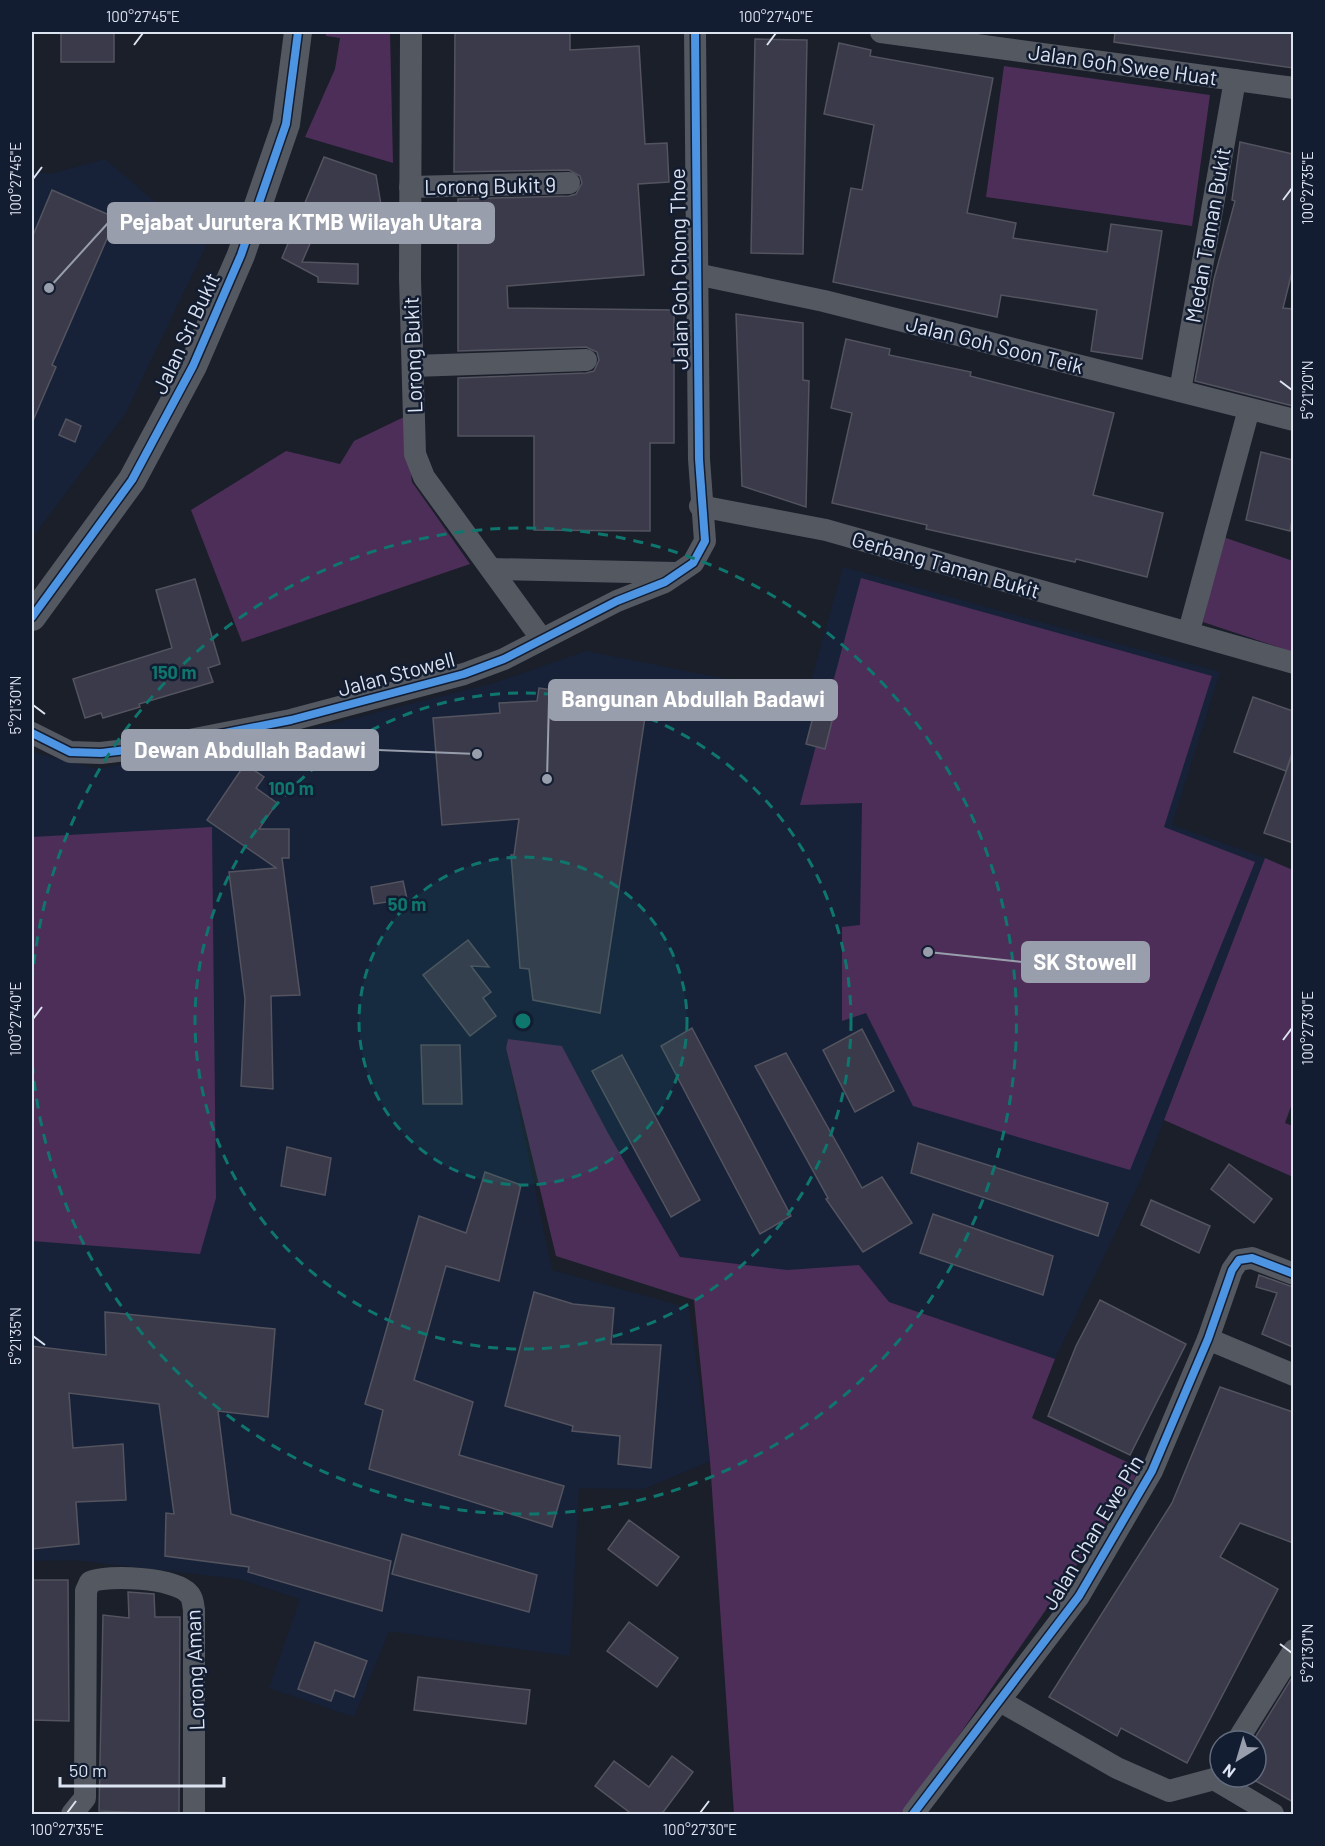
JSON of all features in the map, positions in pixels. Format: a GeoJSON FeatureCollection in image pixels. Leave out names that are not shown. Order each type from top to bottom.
{"type":"FeatureCollection","features":[{"type":"Feature","properties":{"kind":"street","name":"Jalan Sri Bukit"},"geometry":{"type":"LineString","coordinates":[[32,617],[132,480],[193,366],[241,255],[286,124],[298,32]]}},
{"type":"Feature","properties":{"kind":"street","name":"Lorong Bukit"},"geometry":{"type":"LineString","coordinates":[[411,32],[410,187],[415,454],[424,477],[542,638]]}},
{"type":"Feature","properties":{"kind":"street","name":"Jalan Goh Chong Thoe"},"geometry":{"type":"LineString","coordinates":[[695,32],[700,506]]}},
{"type":"Feature","properties":{"kind":"street","name":"Jalan Goh Swee Huat"},"geometry":{"type":"LineString","coordinates":[[881,32],[915,33],[1293,88]]}},
{"type":"Feature","properties":{"kind":"street","name":"Medan Taman Bukit"},"geometry":{"type":"LineString","coordinates":[[1180,391],[1235,80]]}},
{"type":"Feature","properties":{"kind":"street","name":"Lorong Bukit 9"},"geometry":{"type":"LineString","coordinates":[[410,187],[569,183]]}},
{"type":"Feature","properties":{"kind":"street","name":"Jalan Goh Soon Teik"},"geometry":{"type":"LineString","coordinates":[[696,274],[824,301],[1293,420]]}},
{"type":"Feature","properties":{"kind":"street"},"geometry":{"type":"LineString","coordinates":[[412,366],[586,360]]}},
{"type":"Feature","properties":{"kind":"street"},"geometry":{"type":"LineString","coordinates":[[1189,632],[1249,409]]}},
{"type":"Feature","properties":{"kind":"street","name":"Jalan Stowell"},"geometry":{"type":"LineString","coordinates":[[32,733],[70,752],[100,753],[159,746],[291,720],[464,674],[504,659],[617,601],[664,582],[693,563],[705,541],[700,506]]}},
{"type":"Feature","properties":{"kind":"street","name":"Gerbang Taman Bukit"},"geometry":{"type":"LineString","coordinates":[[700,506],[826,530],[1293,663]]}},
{"type":"Feature","properties":{"kind":"street"},"geometry":{"type":"LineString","coordinates":[[491,569],[677,573]]}},
{"type":"Feature","properties":{"kind":"street","name":"Jalan Chan Ewe Pin"},"geometry":{"type":"LineString","coordinates":[[913,1815],[1079,1596],[1152,1471],[1239,1260],[1252,1258],[1293,1274]]}},
{"type":"Feature","properties":{"kind":"street"},"geometry":{"type":"LineString","coordinates":[[1208,1339],[1293,1375]]}},
{"type":"Feature","properties":{"kind":"street","name":"Lorong Aman"},"geometry":{"type":"LineString","coordinates":[[79,1806],[86,1591],[90,1582],[111,1578],[167,1583],[187,1590],[195,1610],[194,1815]]}},
{"type":"Feature","properties":{"kind":"street"},"geometry":{"type":"LineString","coordinates":[[1244,1729],[1293,1650]]}},
{"type":"Feature","properties":{"kind":"street"},"geometry":{"type":"LineString","coordinates":[[1000,1701],[1118,1768],[1170,1791],[1208,1777]]}},
{"type":"Feature","properties":{"kind":"street"},"geometry":{"type":"LineString","coordinates":[[1238,1789],[1274,1815]]}},
{"type":"Feature","properties":{"kind":"shaded area"},"geometry":{"type":"Polygon","coordinates":[[[326,32],[390,32],[393,163],[305,137],[335,69],[340,38],[326,36],[326,32]]]}},
{"type":"Feature","properties":{"kind":"shaded area"},"geometry":{"type":"Polygon","coordinates":[[[1004,66],[1210,95],[1192,226],[986,197],[1004,66]]]}},
{"type":"Feature","properties":{"kind":"shaded area"},"geometry":{"type":"Polygon","coordinates":[[[105,159],[206,246],[125,414],[32,538],[32,171],[50,174],[105,159]]]}},
{"type":"Feature","properties":{"kind":"shaded area"},"geometry":{"type":"Polygon","coordinates":[[[404,417],[412,482],[470,564],[242,642],[191,510],[286,451],[340,464],[354,441],[404,417]]]}},
{"type":"Feature","properties":{"kind":"shaded area"},"geometry":{"type":"Polygon","coordinates":[[[1223,537],[1293,561],[1293,652],[1203,622],[1223,537]]]}},
{"type":"Feature","properties":{"kind":"shaded area"},"geometry":{"type":"Polygon","coordinates":[[[843,567],[1220,672],[1172,825],[1265,858],[1141,1179],[1055,1359],[889,1302],[859,1265],[788,1271],[680,1257],[608,1133],[562,1046],[508,1039],[506,1048],[552,1270],[689,1308],[710,1461],[644,1489],[579,1488],[570,1656],[389,1631],[354,1717],[269,1688],[300,1599],[239,1579],[73,1560],[32,1561],[32,752],[97,769],[311,729],[494,683],[586,651],[807,695],[843,567]]]}},
{"type":"Feature","properties":{"kind":"shaded area"},"geometry":{"type":"Polygon","coordinates":[[[861,578],[1212,676],[1164,827],[1255,862],[1130,1170],[913,1106],[866,1013],[842,1021],[842,927],[860,925],[862,803],[800,805],[861,578]]]}},
{"type":"Feature","properties":{"kind":"shaded area"},"geometry":{"type":"Polygon","coordinates":[[[212,827],[216,1198],[200,1254],[32,1241],[32,837],[212,827]]]}},
{"type":"Feature","properties":{"kind":"shaded area"},"geometry":{"type":"Polygon","coordinates":[[[1265,858],[1293,870],[1294,1098],[1285,1123],[1293,1126],[1293,1177],[1164,1120],[1265,858]]]}},
{"type":"Feature","properties":{"kind":"shaded area"},"geometry":{"type":"Polygon","coordinates":[[[508,1039],[562,1046],[608,1133],[680,1257],[787,1270],[859,1265],[889,1302],[1055,1359],[1032,1418],[1140,1468],[1124,1497],[908,1809],[896,1814],[734,1814],[710,1461],[694,1300],[556,1256],[506,1048],[508,1039]]]}},
{"type":"Feature","properties":{"kind":"building"},"geometry":{"type":"Polygon","coordinates":[[[61,32],[114,32],[114,62],[61,62],[61,32]]]}},
{"type":"Feature","properties":{"kind":"building"},"geometry":{"type":"Polygon","coordinates":[[[455,32],[570,32],[570,50],[639,46],[645,144],[667,143],[669,182],[638,184],[644,275],[507,286],[508,308],[674,310],[674,443],[650,443],[650,531],[534,530],[534,436],[458,436],[458,378],[586,373],[594,371],[599,360],[597,352],[586,347],[458,351],[458,199],[569,196],[576,194],[582,183],[580,176],[569,170],[454,172],[455,32]]]}},
{"type":"Feature","properties":{"kind":"building"},"geometry":{"type":"Polygon","coordinates":[[[1115,32],[1293,32],[1293,68],[1114,42],[1115,32]]]}},
{"type":"Feature","properties":{"kind":"building"},"geometry":{"type":"Polygon","coordinates":[[[755,39],[807,40],[803,254],[751,253],[755,39]]]}},
{"type":"Feature","properties":{"kind":"building"},"geometry":{"type":"Polygon","coordinates":[[[839,43],[871,50],[870,56],[993,78],[967,213],[1016,223],[1013,238],[1107,252],[1111,224],[1162,231],[1142,359],[1091,351],[1097,310],[1001,295],[997,317],[833,282],[851,188],[862,190],[874,125],[824,114],[839,43]]]}},
{"type":"Feature","properties":{"kind":"building"},"geometry":{"type":"Polygon","coordinates":[[[1240,142],[1293,154],[1293,268],[1283,308],[1293,309],[1293,406],[1195,381],[1214,279],[1235,201],[1232,200],[1240,142]]]}},
{"type":"Feature","properties":{"kind":"building"},"geometry":{"type":"Polygon","coordinates":[[[324,157],[376,175],[382,211],[346,204],[335,229],[319,223],[302,262],[358,264],[358,284],[318,282],[318,277],[282,258],[324,157]]]}},
{"type":"Feature","properties":{"kind":"building"},"geometry":{"type":"Polygon","coordinates":[[[52,190],[116,218],[52,365],[56,367],[32,423],[32,238],[52,190]]]}},
{"type":"Feature","properties":{"kind":"building"},"geometry":{"type":"Polygon","coordinates":[[[736,314],[803,323],[803,380],[809,381],[806,507],[742,486],[736,314]]]}},
{"type":"Feature","properties":{"kind":"building"},"geometry":{"type":"Polygon","coordinates":[[[846,339],[890,349],[889,355],[971,372],[970,376],[1114,413],[1093,495],[1163,513],[1147,577],[1076,559],[1075,562],[926,529],[927,525],[832,503],[852,413],[831,408],[846,339]]]}},
{"type":"Feature","properties":{"kind":"building"},"geometry":{"type":"Polygon","coordinates":[[[66,419],[81,426],[75,442],[59,435],[66,419]]]}},
{"type":"Feature","properties":{"kind":"building"},"geometry":{"type":"Polygon","coordinates":[[[1261,452],[1293,460],[1293,514],[1290,531],[1246,520],[1261,452]]]}},
{"type":"Feature","properties":{"kind":"building"},"geometry":{"type":"Polygon","coordinates":[[[195,579],[220,664],[208,668],[213,682],[139,704],[140,707],[103,718],[101,713],[85,718],[73,679],[172,648],[156,590],[195,579]]]}},
{"type":"Feature","properties":{"kind":"building"},"geometry":{"type":"Polygon","coordinates":[[[539,688],[647,704],[600,1013],[533,1000],[529,969],[520,968],[511,855],[514,855],[519,819],[442,825],[433,718],[500,713],[499,703],[537,701],[539,688]]]}},
{"type":"Feature","properties":{"kind":"building"},"geometry":{"type":"Polygon","coordinates":[[[1253,697],[1293,711],[1293,750],[1286,771],[1234,752],[1253,697]]]}},
{"type":"Feature","properties":{"kind":"building"},"geometry":{"type":"Polygon","coordinates":[[[814,713],[833,717],[825,749],[806,744],[814,713]]]}},
{"type":"Feature","properties":{"kind":"building"},"geometry":{"type":"Polygon","coordinates":[[[1291,758],[1293,759],[1293,843],[1264,833],[1291,758]]]}},
{"type":"Feature","properties":{"kind":"building"},"geometry":{"type":"Polygon","coordinates":[[[245,764],[264,777],[256,788],[277,803],[259,829],[289,829],[289,858],[282,858],[300,995],[271,996],[273,1089],[241,1086],[245,999],[229,872],[276,868],[207,820],[245,764]]]}},
{"type":"Feature","properties":{"kind":"building"},"geometry":{"type":"Polygon","coordinates":[[[403,881],[407,899],[374,904],[371,887],[403,881]]]}},
{"type":"Feature","properties":{"kind":"building"},"geometry":{"type":"Polygon","coordinates":[[[468,940],[489,967],[471,966],[491,992],[483,998],[496,1016],[470,1036],[423,975],[468,940]]]}},
{"type":"Feature","properties":{"kind":"building"},"geometry":{"type":"Polygon","coordinates":[[[692,1028],[791,1216],[760,1234],[661,1046],[692,1028]]]}},
{"type":"Feature","properties":{"kind":"building"},"geometry":{"type":"Polygon","coordinates":[[[862,1029],[894,1091],[855,1112],[823,1050],[862,1029]]]}},
{"type":"Feature","properties":{"kind":"building"},"geometry":{"type":"Polygon","coordinates":[[[421,1045],[460,1045],[462,1104],[423,1104],[421,1045]]]}},
{"type":"Feature","properties":{"kind":"building"},"geometry":{"type":"Polygon","coordinates":[[[786,1053],[862,1188],[882,1177],[912,1223],[863,1252],[826,1199],[828,1198],[755,1066],[786,1053]]]}},
{"type":"Feature","properties":{"kind":"building"},"geometry":{"type":"Polygon","coordinates":[[[622,1055],[700,1200],[671,1217],[592,1071],[622,1055]]]}},
{"type":"Feature","properties":{"kind":"building"},"geometry":{"type":"Polygon","coordinates":[[[918,1143],[1108,1203],[1098,1236],[911,1173],[918,1143]]]}},
{"type":"Feature","properties":{"kind":"building"},"geometry":{"type":"Polygon","coordinates":[[[287,1147],[331,1158],[325,1195],[281,1186],[287,1147]]]}},
{"type":"Feature","properties":{"kind":"building"},"geometry":{"type":"Polygon","coordinates":[[[1229,1164],[1272,1199],[1254,1223],[1211,1189],[1229,1164]]]}},
{"type":"Feature","properties":{"kind":"building"},"geometry":{"type":"Polygon","coordinates":[[[485,1172],[521,1185],[499,1281],[446,1266],[414,1380],[473,1402],[459,1455],[564,1486],[552,1527],[369,1469],[383,1410],[365,1404],[419,1216],[466,1233],[485,1172]]]}},
{"type":"Feature","properties":{"kind":"building"},"geometry":{"type":"Polygon","coordinates":[[[1151,1200],[1210,1226],[1199,1253],[1141,1225],[1151,1200]]]}},
{"type":"Feature","properties":{"kind":"building"},"geometry":{"type":"Polygon","coordinates":[[[933,1214],[1053,1256],[1043,1295],[920,1253],[933,1214]]]}},
{"type":"Feature","properties":{"kind":"building"},"geometry":{"type":"Polygon","coordinates":[[[1259,1275],[1293,1287],[1293,1347],[1262,1334],[1277,1293],[1256,1287],[1259,1275]]]}},
{"type":"Feature","properties":{"kind":"building"},"geometry":{"type":"Polygon","coordinates":[[[534,1292],[573,1304],[614,1308],[611,1344],[661,1345],[651,1468],[618,1464],[620,1436],[572,1431],[573,1426],[505,1406],[534,1292]]]}},
{"type":"Feature","properties":{"kind":"building"},"geometry":{"type":"Polygon","coordinates":[[[1100,1300],[1186,1344],[1130,1455],[1048,1416],[1076,1346],[1100,1300]]]}},
{"type":"Feature","properties":{"kind":"building"},"geometry":{"type":"Polygon","coordinates":[[[105,1312],[275,1329],[268,1417],[218,1411],[231,1514],[391,1561],[382,1611],[248,1572],[249,1567],[165,1556],[166,1513],[174,1514],[159,1404],[69,1393],[73,1448],[123,1444],[126,1500],[76,1502],[79,1544],[32,1549],[32,1346],[106,1355],[105,1312]]]}},
{"type":"Feature","properties":{"kind":"building"},"geometry":{"type":"Polygon","coordinates":[[[1220,1387],[1293,1412],[1293,1543],[1240,1523],[1220,1557],[1278,1589],[1187,1763],[1121,1728],[1117,1736],[1049,1697],[1172,1503],[1220,1387]]]}},
{"type":"Feature","properties":{"kind":"building"},"geometry":{"type":"Polygon","coordinates":[[[629,1520],[679,1557],[657,1586],[608,1549],[629,1520]]]}},
{"type":"Feature","properties":{"kind":"building"},"geometry":{"type":"Polygon","coordinates":[[[402,1534],[537,1575],[529,1612],[392,1574],[402,1534]]]}},
{"type":"Feature","properties":{"kind":"building"},"geometry":{"type":"Polygon","coordinates":[[[32,1580],[68,1580],[69,1721],[32,1720],[32,1580]]]}},
{"type":"Feature","properties":{"kind":"building"},"geometry":{"type":"Polygon","coordinates":[[[128,1592],[154,1594],[155,1617],[180,1617],[179,1814],[99,1811],[103,1615],[129,1618],[128,1592]]]}},
{"type":"Feature","properties":{"kind":"building"},"geometry":{"type":"Polygon","coordinates":[[[629,1622],[678,1658],[657,1687],[607,1651],[629,1622]]]}},
{"type":"Feature","properties":{"kind":"building"},"geometry":{"type":"Polygon","coordinates":[[[315,1642],[367,1661],[354,1697],[335,1690],[331,1701],[298,1689],[315,1642]]]}},
{"type":"Feature","properties":{"kind":"building"},"geometry":{"type":"Polygon","coordinates":[[[1293,1676],[1293,1802],[1268,1788],[1268,1729],[1260,1729],[1293,1676]]]}},
{"type":"Feature","properties":{"kind":"building"},"geometry":{"type":"Polygon","coordinates":[[[418,1677],[530,1690],[526,1724],[414,1710],[418,1677]]]}},
{"type":"Feature","properties":{"kind":"building"},"geometry":{"type":"Polygon","coordinates":[[[672,1756],[693,1772],[661,1815],[633,1815],[595,1786],[614,1761],[649,1787],[672,1756]]]}},
{"type":"Feature","properties":{"kind":"cycle path"},"geometry":{"type":"LineString","coordinates":[[32,617],[132,480],[193,366],[241,255],[286,124],[298,32]]}},
{"type":"Feature","properties":{"kind":"cycle path"},"geometry":{"type":"LineString","coordinates":[[32,733],[70,752],[101,753],[159,746],[291,720],[464,674],[504,659],[617,601],[665,582],[693,563],[705,541],[699,459],[695,32]]}},
{"type":"Feature","properties":{"kind":"cycle path"},"geometry":{"type":"LineString","coordinates":[[913,1814],[1079,1596],[1152,1471],[1208,1339],[1232,1270],[1239,1260],[1252,1258],[1294,1274]]}},
{"type":"Feature","properties":{"kind":"place","name":"Pejabat Jurutera KTMB Wilayah Utara"},"geometry":{"type":"Point","coordinates":[49,288]}},
{"type":"Feature","properties":{"kind":"place","name":"Dewan Abdullah Badawi"},"geometry":{"type":"Point","coordinates":[477,754]}},
{"type":"Feature","properties":{"kind":"place","name":"Bangunan Abdullah Badawi"},"geometry":{"type":"Point","coordinates":[547,779]}},
{"type":"Feature","properties":{"kind":"place","name":"SK Stowell"},"geometry":{"type":"Point","coordinates":[928,952]}}]}
